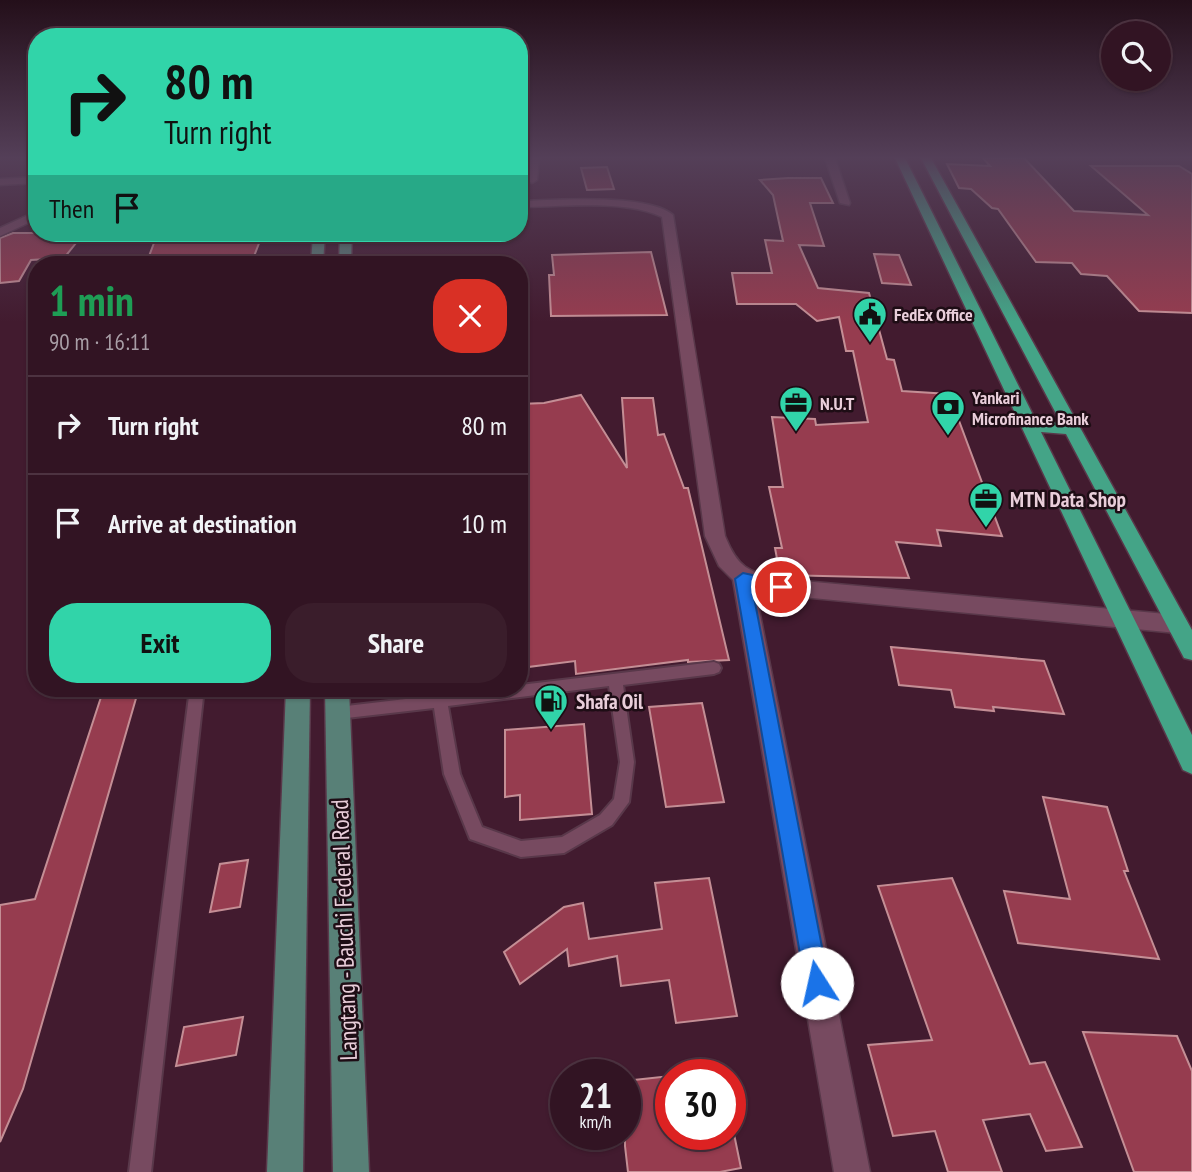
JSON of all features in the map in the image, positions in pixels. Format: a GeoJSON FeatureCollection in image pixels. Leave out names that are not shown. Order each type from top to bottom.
{"type":"FeatureCollection","features":[{"type":"Feature","properties":{"kind":"highway"},"geometry":{"type":"LineString","coordinates":[[941,213],[999,327],[1071,429],[1192,650]]}},
{"type":"Feature","properties":{"kind":"highway"},"geometry":{"type":"LineString","coordinates":[[941,213],[999,327],[1028,426],[1192,762]]}},
{"type":"Feature","properties":{"kind":"highway"},"geometry":{"type":"LineString","coordinates":[[1028,426],[1071,429]]}},
{"type":"Feature","properties":{"kind":"main road","name":"Langtang - Bauchi Federal Road"},"geometry":{"type":"LineString","coordinates":[[285,1172],[298,697]]}},
{"type":"Feature","properties":{"kind":"main road","name":"Langtang - Bauchi Federal Road"},"geometry":{"type":"LineString","coordinates":[[337,701],[351,1172]]}},
{"type":"Feature","properties":{"kind":"street"},"geometry":{"type":"LineString","coordinates":[[665,213],[715,536],[723,560],[743,579],[781,587],[1177,624]]}},
{"type":"Feature","properties":{"kind":"street"},"geometry":{"type":"LineString","coordinates":[[0,233],[28,219]]}},
{"type":"Feature","properties":{"kind":"street"},"geometry":{"type":"LineString","coordinates":[[743,579],[852,1172]]}},
{"type":"Feature","properties":{"kind":"lane"},"geometry":{"type":"LineString","coordinates":[[528,690],[714,668]]}},
{"type":"Feature","properties":{"kind":"lane"},"geometry":{"type":"LineString","coordinates":[[440,701],[452,774],[476,833],[521,849],[565,845],[606,820],[621,802],[627,762],[615,680]]}},
{"type":"Feature","properties":{"kind":"lane"},"geometry":{"type":"LineString","coordinates":[[140,1172],[196,697]]}},
{"type":"Feature","properties":{"kind":"lane"},"geometry":{"type":"LineString","coordinates":[[337,701],[440,701],[473,697]]}},
{"type":"Feature","properties":{"kind":"building"},"geometry":{"type":"Polygon","coordinates":[[[777,213],[813,213],[824,246],[799,245],[818,288],[869,293],[887,359],[894,360],[902,391],[949,394],[1002,536],[937,530],[941,546],[896,542],[909,578],[780,575],[775,548],[782,548],[769,487],[783,487],[772,417],[815,419],[816,425],[868,422],[853,351],[846,351],[839,317],[817,321],[796,304],[737,304],[732,273],[772,273],[765,240],[783,241],[777,213]]]}},
{"type":"Feature","properties":{"kind":"building"},"geometry":{"type":"Polygon","coordinates":[[[1001,213],[1148,215],[1145,213],[1192,213],[1192,313],[1139,311],[1107,276],[1081,274],[1072,263],[1036,262],[1001,213]]]}},
{"type":"Feature","properties":{"kind":"building"},"geometry":{"type":"Polygon","coordinates":[[[13,233],[28,233],[28,242],[77,242],[66,256],[28,256],[28,265],[19,281],[0,283],[0,238],[13,233]]]}},
{"type":"Feature","properties":{"kind":"building"},"geometry":{"type":"Polygon","coordinates":[[[260,242],[254,256],[149,256],[154,243],[260,242]]]}},
{"type":"Feature","properties":{"kind":"building"},"geometry":{"type":"Polygon","coordinates":[[[651,252],[667,315],[551,316],[549,275],[554,275],[552,255],[651,252]]]}},
{"type":"Feature","properties":{"kind":"building"},"geometry":{"type":"Polygon","coordinates":[[[874,254],[899,255],[911,285],[882,283],[874,254]]]}},
{"type":"Feature","properties":{"kind":"building"},"geometry":{"type":"Polygon","coordinates":[[[581,395],[627,468],[622,398],[653,398],[658,435],[664,434],[684,488],[688,488],[729,660],[688,660],[576,674],[575,661],[528,667],[528,404],[581,395]]]}},
{"type":"Feature","properties":{"kind":"building"},"geometry":{"type":"Polygon","coordinates":[[[891,647],[1044,661],[1064,714],[993,707],[994,711],[955,707],[951,690],[899,685],[891,647]]]}},
{"type":"Feature","properties":{"kind":"building"},"geometry":{"type":"Polygon","coordinates":[[[101,697],[136,697],[23,1089],[0,1142],[0,905],[35,899],[101,697]]]}},
{"type":"Feature","properties":{"kind":"building"},"geometry":{"type":"Polygon","coordinates":[[[702,703],[724,802],[666,807],[649,707],[702,703]]]}},
{"type":"Feature","properties":{"kind":"building"},"geometry":{"type":"Polygon","coordinates":[[[584,724],[592,814],[520,820],[520,795],[505,797],[505,730],[584,724]]]}},
{"type":"Feature","properties":{"kind":"building"},"geometry":{"type":"Polygon","coordinates":[[[1043,797],[1107,807],[1128,871],[1124,871],[1159,959],[1018,943],[1004,891],[1070,899],[1043,797]]]}},
{"type":"Feature","properties":{"kind":"building"},"geometry":{"type":"Polygon","coordinates":[[[248,860],[240,907],[210,912],[220,864],[248,860]]]}},
{"type":"Feature","properties":{"kind":"building"},"geometry":{"type":"Polygon","coordinates":[[[709,878],[737,1016],[676,1023],[669,980],[621,986],[617,956],[569,966],[567,949],[520,984],[504,952],[564,907],[583,903],[589,939],[662,929],[655,883],[709,878]]]}},
{"type":"Feature","properties":{"kind":"building"},"geometry":{"type":"Polygon","coordinates":[[[952,878],[1030,1064],[1045,1062],[1082,1147],[1046,1151],[1030,1114],[983,1120],[1002,1172],[948,1172],[935,1131],[893,1136],[868,1045],[932,1040],[878,886],[952,878]]]}},
{"type":"Feature","properties":{"kind":"building"},"geometry":{"type":"Polygon","coordinates":[[[243,1017],[236,1055],[176,1066],[184,1027],[243,1017]]]}},
{"type":"Feature","properties":{"kind":"building"},"geometry":{"type":"Polygon","coordinates":[[[1083,1032],[1177,1036],[1192,1071],[1192,1172],[1134,1172],[1083,1032]]]}},
{"type":"Feature","properties":{"kind":"building"},"geometry":{"type":"Polygon","coordinates":[[[655,1078],[655,1150],[737,1150],[741,1168],[720,1172],[628,1172],[625,1150],[641,1150],[641,1079],[655,1078]]]}},
{"type":"Feature","properties":{"kind":"place","name":"FedEx Office"},"geometry":{"type":"Point","coordinates":[870,344]}},
{"type":"Feature","properties":{"kind":"place","name":"N.U.T"},"geometry":{"type":"Point","coordinates":[796,433]}},
{"type":"Feature","properties":{"kind":"place","name":"Yankari Microfinance Bank"},"geometry":{"type":"Point","coordinates":[948,437]}},
{"type":"Feature","properties":{"kind":"place","name":"MTN Data Shop"},"geometry":{"type":"Point","coordinates":[986,529]}},
{"type":"Feature","properties":{"kind":"place","name":"Shafa Oil"},"geometry":{"type":"Point","coordinates":[551,731]}},
{"type":"Feature","properties":{"kind":"route"},"geometry":{"type":"LineString","coordinates":[[781,587],[743,579],[817,983]]}}]}
